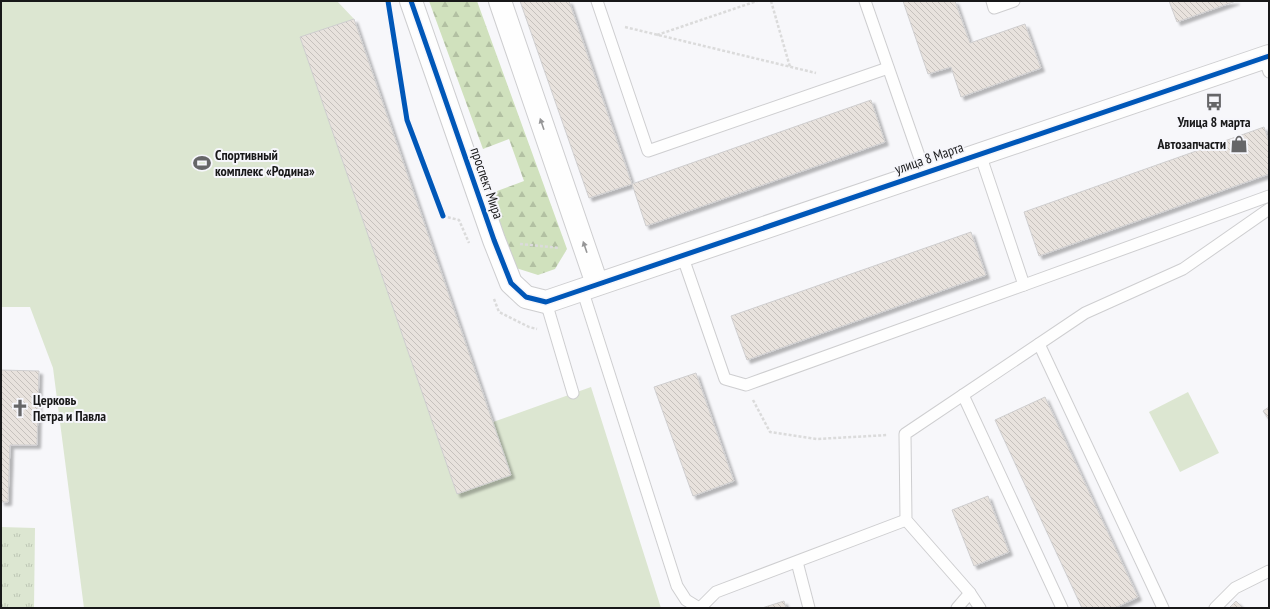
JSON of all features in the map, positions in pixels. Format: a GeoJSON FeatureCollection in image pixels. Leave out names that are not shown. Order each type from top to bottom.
{"type":"FeatureCollection","features":[{"type":"Feature","properties":{"kind":"street","name":"проспект Мира"},"geometry":{"type":"LineString","coordinates":[[411,1],[494,240],[511,283],[526,297],[546,302]]}},
{"type":"Feature","properties":{"kind":"street"},"geometry":{"type":"LineString","coordinates":[[500,1],[590,286],[546,302]]}},
{"type":"Feature","properties":{"kind":"street","name":"улица 8 Марта"},"geometry":{"type":"LineString","coordinates":[[590,286],[980,154],[1267,62]]}},
{"type":"Feature","properties":{"kind":"lane"},"geometry":{"type":"LineString","coordinates":[[597,1],[648,151],[888,68]]}},
{"type":"Feature","properties":{"kind":"lane"},"geometry":{"type":"LineString","coordinates":[[865,1],[925,173]]}},
{"type":"Feature","properties":{"kind":"lane"},"geometry":{"type":"LineString","coordinates":[[992,1],[994,8],[1014,1]]}},
{"type":"Feature","properties":{"kind":"lane"},"geometry":{"type":"LineString","coordinates":[[980,154],[1024,286]]}},
{"type":"Feature","properties":{"kind":"lane"},"geometry":{"type":"LineString","coordinates":[[682,255],[724,379],[746,385],[1024,286],[1269,196]]}},
{"type":"Feature","properties":{"kind":"lane"},"geometry":{"type":"LineString","coordinates":[[980,608],[970,593],[906,520],[905,434],[1085,313],[1183,269],[1269,209]]}},
{"type":"Feature","properties":{"kind":"lane"},"geometry":{"type":"LineString","coordinates":[[590,286],[677,586],[686,600],[699,608],[716,592],[906,520]]}},
{"type":"Feature","properties":{"kind":"lane"},"geometry":{"type":"LineString","coordinates":[[546,302],[573,393]]}},
{"type":"Feature","properties":{"kind":"lane"},"geometry":{"type":"LineString","coordinates":[[1039,344],[1163,608]]}},
{"type":"Feature","properties":{"kind":"lane"},"geometry":{"type":"LineString","coordinates":[[963,394],[1062,608]]}},
{"type":"Feature","properties":{"kind":"lane"},"geometry":{"type":"LineString","coordinates":[[797,562],[809,608]]}},
{"type":"Feature","properties":{"kind":"lane"},"geometry":{"type":"LineString","coordinates":[[1214,608],[1234,588],[1269,571]]}},
{"type":"Feature","properties":{"kind":"lane"},"geometry":{"type":"LineString","coordinates":[[957,608],[970,593]]}},
{"type":"Feature","properties":{"kind":"path"},"geometry":{"type":"LineString","coordinates":[[656,35],[757,1]]}},
{"type":"Feature","properties":{"kind":"path"},"geometry":{"type":"LineString","coordinates":[[771,1],[790,67]]}},
{"type":"Feature","properties":{"kind":"path"},"geometry":{"type":"LineString","coordinates":[[605,23],[850,81]]}},
{"type":"Feature","properties":{"kind":"path"},"geometry":{"type":"LineString","coordinates":[[440,209],[443,216]]}},
{"type":"Feature","properties":{"kind":"path"},"geometry":{"type":"LineString","coordinates":[[515,243],[568,249]]}},
{"type":"Feature","properties":{"kind":"path"},"geometry":{"type":"LineString","coordinates":[[746,385],[770,432],[817,439],[905,434]]}},
{"type":"Feature","properties":{"kind":"green space","name":"Спортивный комплекс «Родина»"},"geometry":{"type":"Polygon","coordinates":[[[1,1],[337,1],[354,19],[493,422],[591,387],[661,608],[84,608],[53,368],[30,307],[1,307],[1,1]]]}},
{"type":"Feature","properties":{"kind":"green space"},"geometry":{"type":"Polygon","coordinates":[[[429,1],[477,1],[567,249],[555,269],[538,275],[516,268],[489,194],[524,181],[509,139],[483,149],[429,1]]]}},
{"type":"Feature","properties":{"kind":"green space"},"geometry":{"type":"Polygon","coordinates":[[[1188,392],[1219,453],[1180,472],[1149,412],[1188,392]]]}},
{"type":"Feature","properties":{"kind":"green space"},"geometry":{"type":"Polygon","coordinates":[[[1,527],[35,528],[34,608],[1,608],[1,527]]]}},
{"type":"Feature","properties":{"kind":"building"},"geometry":{"type":"Polygon","coordinates":[[[520,1],[569,1],[632,184],[589,198],[520,1]]]}},
{"type":"Feature","properties":{"kind":"building"},"geometry":{"type":"Polygon","coordinates":[[[903,1],[955,1],[970,43],[1025,24],[1041,68],[961,97],[951,67],[928,74],[903,1]]]}},
{"type":"Feature","properties":{"kind":"building"},"geometry":{"type":"Polygon","coordinates":[[[1169,1],[1236,1],[1177,22],[1169,1]]]}},
{"type":"Feature","properties":{"kind":"building"},"geometry":{"type":"Polygon","coordinates":[[[354,19],[511,475],[457,494],[300,37],[354,19]]]}},
{"type":"Feature","properties":{"kind":"building"},"geometry":{"type":"Polygon","coordinates":[[[871,100],[885,142],[646,226],[632,184],[871,100]]]}},
{"type":"Feature","properties":{"kind":"building"},"geometry":{"type":"Polygon","coordinates":[[[1264,127],[1269,142],[1269,174],[1039,256],[1024,212],[1264,127]]]}},
{"type":"Feature","properties":{"kind":"building"},"geometry":{"type":"Polygon","coordinates":[[[971,232],[986,275],[747,360],[731,316],[971,232]]]}},
{"type":"Feature","properties":{"kind":"building","name":"Церковь Петра и Павла"},"geometry":{"type":"Polygon","coordinates":[[[1,370],[39,371],[37,445],[10,445],[8,502],[1,502],[1,370]]]}},
{"type":"Feature","properties":{"kind":"building"},"geometry":{"type":"Polygon","coordinates":[[[696,373],[734,481],[693,496],[654,387],[696,373]]]}},
{"type":"Feature","properties":{"kind":"building"},"geometry":{"type":"Polygon","coordinates":[[[1045,397],[1138,597],[1115,608],[1082,608],[995,420],[1045,397]]]}},
{"type":"Feature","properties":{"kind":"building"},"geometry":{"type":"Polygon","coordinates":[[[1269,407],[1269,420],[1263,411],[1269,407]]]}},
{"type":"Feature","properties":{"kind":"building"},"geometry":{"type":"Polygon","coordinates":[[[988,496],[1009,552],[974,566],[952,510],[988,496]]]}},
{"type":"Feature","properties":{"kind":"building"},"geometry":{"type":"Polygon","coordinates":[[[784,601],[786,608],[762,608],[784,601]]]}},
{"type":"Feature","properties":{"kind":"building"},"geometry":{"type":"Polygon","coordinates":[[[1236,601],[1243,608],[1229,608],[1236,601]]]}},
{"type":"Feature","properties":{"kind":"cycle path"},"geometry":{"type":"LineString","coordinates":[[388,1],[407,120],[443,216]]}},
{"type":"Feature","properties":{"kind":"cycle path"},"geometry":{"type":"LineString","coordinates":[[411,1],[494,240],[511,283],[526,297],[546,302],[1269,56]]}},
{"type":"Feature","properties":{"kind":"place","name":"Улица 8 марта"},"geometry":{"type":"Point","coordinates":[1214,102]}},
{"type":"Feature","properties":{"kind":"place","name":"Автозапчасти"},"geometry":{"type":"Point","coordinates":[1239,144]}},
{"type":"Feature","properties":{"kind":"place","name":"Спортивный комплекс «Родина»"},"geometry":{"type":"Point","coordinates":[202,163]}},
{"type":"Feature","properties":{"kind":"place","name":"Церковь Петра и Павла"},"geometry":{"type":"Point","coordinates":[20,408]}}]}
